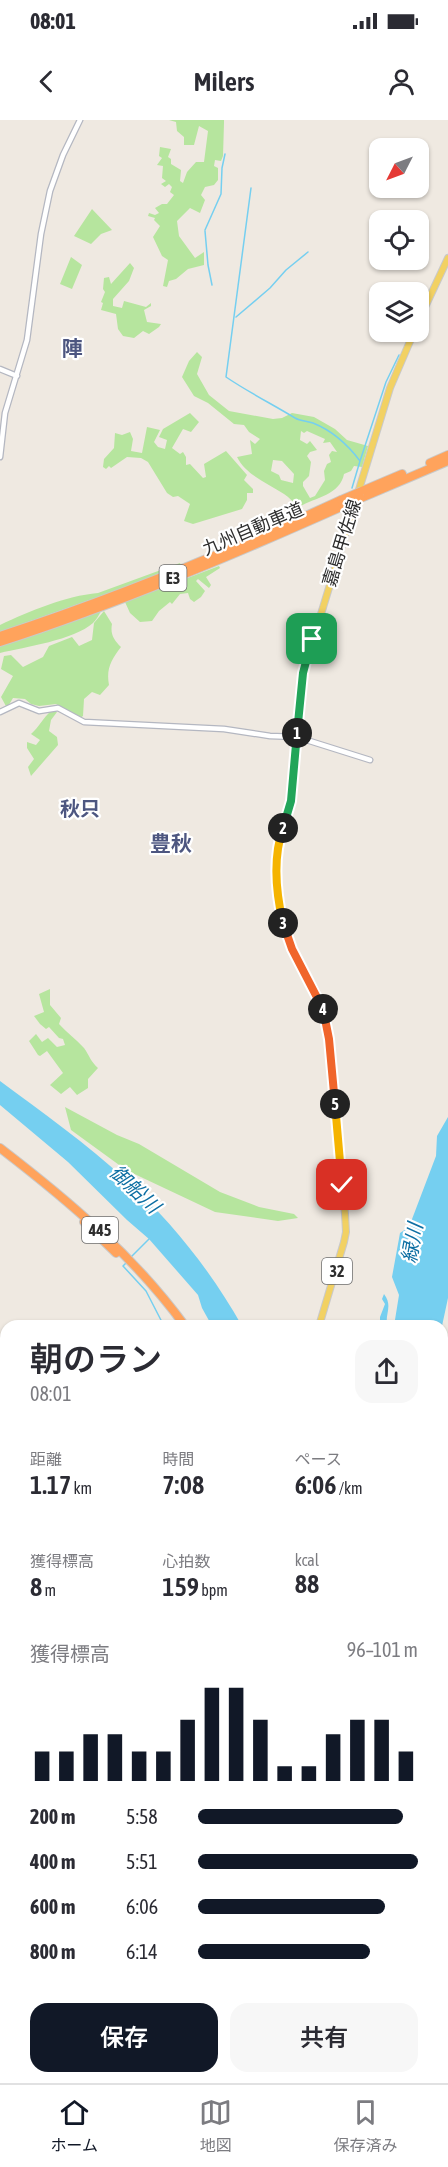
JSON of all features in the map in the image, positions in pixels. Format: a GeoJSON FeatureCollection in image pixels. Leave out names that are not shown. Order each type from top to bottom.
{"type":"FeatureCollection","features":[{"type":"Feature","properties":{"kind":"highway","name":"九州自動車道"},"geometry":{"type":"LineString","coordinates":[[0,642],[85,613],[173,579],[448,455]]}},
{"type":"Feature","properties":{"kind":"highway","name":"九州自動車道"},"geometry":{"type":"LineString","coordinates":[[362,494],[448,461]]}},
{"type":"Feature","properties":{"kind":"highway","name":"九州自動車道"},"geometry":{"type":"LineString","coordinates":[[0,636],[155,580],[342,503]]}},
{"type":"Feature","properties":{"kind":"highway","name":"445"},"geometry":{"type":"LineString","coordinates":[[0,1148],[49,1186],[102,1232],[149,1280],[179,1320]]}},
{"type":"Feature","properties":{"kind":"highway","name":"445"},"geometry":{"type":"LineString","coordinates":[[0,1154],[54,1196],[98,1235],[129,1265],[178,1320]]}},
{"type":"Feature","properties":{"kind":"main road"},"geometry":{"type":"LineString","coordinates":[[429,299],[448,258]]}},
{"type":"Feature","properties":{"kind":"main road","name":"嘉島甲佐線"},"geometry":{"type":"LineString","coordinates":[[321,1320],[345,1242],[345,1214],[327,1026],[316,993],[284,927],[277,855],[291,801],[303,673],[390,388],[410,342]]}},
{"type":"Feature","properties":{"kind":"street"},"geometry":{"type":"LineString","coordinates":[[0,457],[4,422],[27,340],[41,234],[50,191],[63,155],[80,120]]}},
{"type":"Feature","properties":{"kind":"street"},"geometry":{"type":"LineString","coordinates":[[0,369],[17,376]]}},
{"type":"Feature","properties":{"kind":"street"},"geometry":{"type":"LineString","coordinates":[[0,712],[19,703],[39,711],[58,708],[84,722],[224,729],[270,736],[297,737],[370,760]]}},
{"type":"Feature","properties":{"kind":"green space"},"geometry":{"type":"Polygon","coordinates":[[[169,120],[224,120],[224,123],[223,156],[221,161],[215,160],[214,166],[218,168],[218,180],[214,185],[205,187],[201,195],[205,200],[200,213],[190,208],[177,221],[179,236],[195,258],[204,252],[204,265],[188,269],[176,279],[169,281],[167,287],[163,286],[168,260],[162,256],[153,237],[160,226],[154,220],[155,218],[148,216],[149,213],[155,215],[159,213],[155,208],[167,204],[174,195],[170,192],[172,187],[169,184],[165,187],[161,184],[166,181],[162,178],[163,166],[157,165],[162,158],[159,156],[160,147],[171,149],[168,157],[171,159],[171,164],[181,170],[180,181],[183,183],[187,172],[196,162],[204,162],[208,131],[199,126],[194,145],[184,145],[184,137],[177,131],[176,122],[169,120]]]}},
{"type":"Feature","properties":{"kind":"green space"},"geometry":{"type":"Polygon","coordinates":[[[92,209],[112,230],[101,234],[91,244],[74,236],[92,209]]]}},
{"type":"Feature","properties":{"kind":"green space"},"geometry":{"type":"Polygon","coordinates":[[[71,257],[82,265],[72,289],[60,284],[71,257]]]}},
{"type":"Feature","properties":{"kind":"green space"},"geometry":{"type":"Polygon","coordinates":[[[130,263],[134,268],[129,281],[113,299],[113,306],[122,308],[124,301],[146,307],[151,303],[151,306],[144,310],[147,322],[161,324],[149,334],[143,331],[134,338],[123,336],[118,329],[116,314],[101,310],[105,292],[104,278],[109,277],[111,284],[130,263]]]}},
{"type":"Feature","properties":{"kind":"green space"},"geometry":{"type":"Polygon","coordinates":[[[197,352],[202,357],[197,374],[209,395],[229,411],[273,419],[292,413],[314,417],[335,429],[347,440],[368,446],[362,467],[354,466],[351,471],[344,474],[338,487],[299,507],[286,495],[251,474],[241,463],[237,457],[252,454],[250,440],[255,444],[260,439],[249,432],[244,425],[234,424],[208,403],[194,396],[182,377],[189,361],[197,352]],[[301,431],[300,440],[307,444],[310,441],[317,450],[310,452],[307,456],[311,462],[309,476],[303,482],[310,498],[315,496],[325,480],[324,471],[327,464],[331,462],[329,455],[332,451],[337,452],[330,442],[323,443],[325,439],[307,431],[304,433],[301,431]],[[273,460],[271,471],[279,475],[281,480],[293,483],[294,474],[282,461],[273,460]]]}},
{"type":"Feature","properties":{"kind":"green space"},"geometry":{"type":"Polygon","coordinates":[[[190,413],[199,422],[191,432],[183,429],[172,448],[180,454],[183,452],[186,465],[190,464],[203,478],[206,477],[204,464],[226,451],[247,475],[244,480],[253,489],[253,493],[247,493],[247,500],[242,509],[193,524],[184,521],[190,504],[178,496],[173,497],[167,493],[148,462],[141,458],[127,457],[111,468],[103,467],[104,459],[114,448],[115,433],[122,435],[130,432],[133,439],[131,451],[142,453],[147,427],[160,430],[154,442],[158,447],[165,449],[167,440],[159,437],[163,429],[190,413]]]}},
{"type":"Feature","properties":{"kind":"green space"},"geometry":{"type":"Polygon","coordinates":[[[180,563],[181,565],[143,581],[0,632],[0,625],[35,610],[73,597],[98,593],[180,563]]]}},
{"type":"Feature","properties":{"kind":"green space"},"geometry":{"type":"Polygon","coordinates":[[[219,566],[220,568],[206,577],[211,585],[209,588],[198,579],[196,581],[205,591],[201,597],[194,602],[188,593],[180,594],[172,604],[170,602],[159,611],[152,621],[140,622],[130,613],[125,602],[219,566]]]}},
{"type":"Feature","properties":{"kind":"green space"},"geometry":{"type":"Polygon","coordinates":[[[101,611],[93,623],[74,634],[0,653],[0,645],[101,611]]]}},
{"type":"Feature","properties":{"kind":"green space"},"geometry":{"type":"Polygon","coordinates":[[[104,611],[112,624],[113,637],[121,647],[110,665],[109,685],[100,695],[92,692],[84,699],[83,716],[80,718],[56,704],[39,706],[25,699],[13,698],[7,708],[1,697],[13,676],[1,669],[4,656],[11,655],[23,667],[43,657],[49,646],[72,637],[79,646],[92,640],[94,623],[104,611]]]}},
{"type":"Feature","properties":{"kind":"green space"},"geometry":{"type":"Polygon","coordinates":[[[51,711],[57,712],[51,720],[49,731],[57,737],[58,745],[31,776],[28,767],[34,759],[27,748],[27,742],[36,745],[40,740],[31,734],[51,711]]]}},
{"type":"Feature","properties":{"kind":"green space"},"geometry":{"type":"Polygon","coordinates":[[[50,989],[50,1005],[61,1018],[59,1024],[84,1048],[98,1068],[88,1079],[88,1088],[77,1095],[70,1087],[61,1094],[50,1085],[63,1073],[47,1051],[38,1055],[29,1041],[36,1034],[42,1042],[48,1038],[57,1047],[65,1045],[63,1039],[59,1038],[49,1027],[46,1029],[34,1016],[44,1012],[39,994],[50,989]]]}},
{"type":"Feature","properties":{"kind":"green space"},"geometry":{"type":"Polygon","coordinates":[[[65,1107],[139,1144],[220,1192],[259,1207],[294,1214],[298,1218],[278,1221],[215,1212],[126,1170],[71,1130],[65,1107]]]}},
{"type":"Feature","properties":{"kind":"water","name":"御船川"},"geometry":{"type":"Polygon","coordinates":[[[0,1081],[111,1167],[143,1196],[190,1248],[238,1320],[209,1320],[198,1295],[149,1239],[68,1162],[0,1105],[0,1081]]]}},
{"type":"Feature","properties":{"kind":"water","name":"緑川"},"geometry":{"type":"Polygon","coordinates":[[[448,1117],[448,1298],[443,1320],[395,1320],[399,1295],[392,1277],[400,1233],[409,1227],[436,1156],[437,1136],[448,1117]]]}},
{"type":"Feature","properties":{"kind":"water"},"geometry":{"type":"Polygon","coordinates":[[[384,1294],[388,1306],[387,1320],[380,1320],[385,1304],[382,1299],[384,1294]]]}},
{"type":"Feature","properties":{"kind":"waterway"},"geometry":{"type":"LineString","coordinates":[[205,230],[221,194],[225,154]]}},
{"type":"Feature","properties":{"kind":"waterway"},"geometry":{"type":"LineString","coordinates":[[251,188],[226,377],[295,418],[320,426],[340,439],[360,461],[352,488]]}},
{"type":"Feature","properties":{"kind":"waterway"},"geometry":{"type":"LineString","coordinates":[[205,231],[212,285]]}},
{"type":"Feature","properties":{"kind":"waterway"},"geometry":{"type":"LineString","coordinates":[[236,317],[308,252]]}},
{"type":"Feature","properties":{"kind":"waterway"},"geometry":{"type":"LineString","coordinates":[[360,461],[386,382],[399,355]]}},
{"type":"Feature","properties":{"kind":"waterway"},"geometry":{"type":"LineString","coordinates":[[130,1258],[150,1238]]}},
{"type":"Feature","properties":{"kind":"waterway"},"geometry":{"type":"LineString","coordinates":[[127,1262],[123,1266],[146,1291],[161,1320]]}},
{"type":"Feature","properties":{"kind":"district","name":"陣"},"geometry":{"type":"Point","coordinates":[72,349]}},
{"type":"Feature","properties":{"kind":"district","name":"秋只"},"geometry":{"type":"Point","coordinates":[80,809]}},
{"type":"Feature","properties":{"kind":"district","name":"豊秋"},"geometry":{"type":"Point","coordinates":[171,844]}},
{"type":"Feature","properties":{"kind":"route"},"geometry":{"type":"LineString","coordinates":[[312,639],[300,694],[291,801],[278,844],[276,862],[284,927],[292,949],[323,1008],[327,1026],[342,1185]]}}]}
